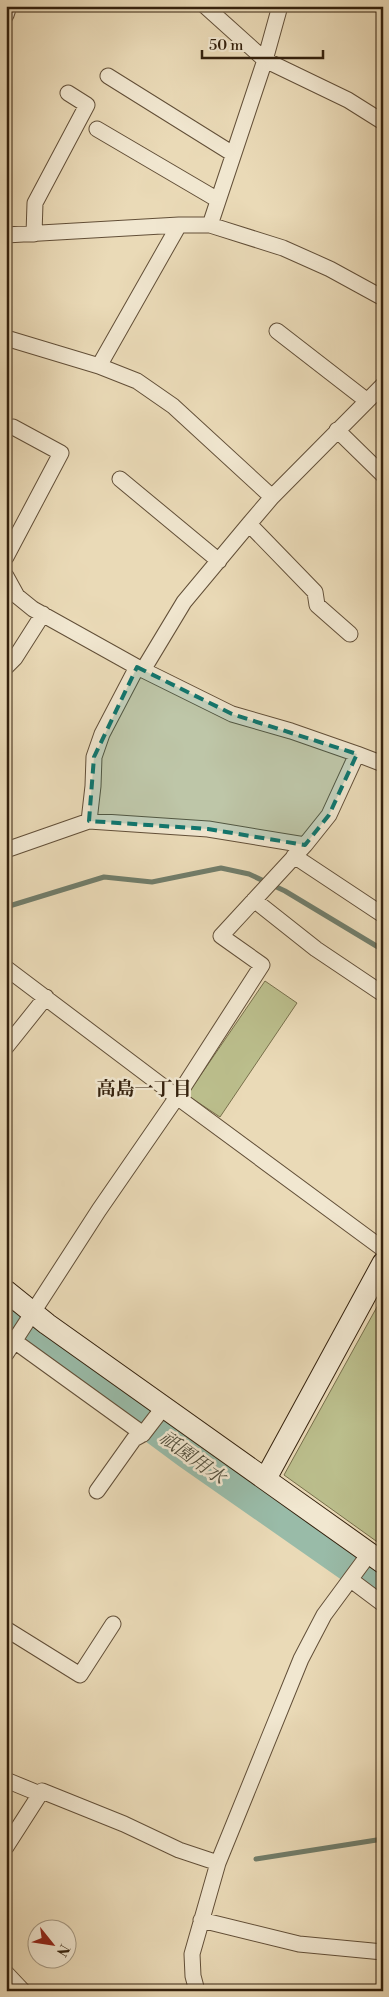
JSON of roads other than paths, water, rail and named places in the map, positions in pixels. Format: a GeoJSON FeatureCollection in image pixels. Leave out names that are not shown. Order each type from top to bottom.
{"type":"FeatureCollection","features":[{"type":"Feature","properties":{"kind":"street"},"geometry":{"type":"LineString","coordinates":[[6,15],[9,6]]}},
{"type":"Feature","properties":{"kind":"street"},"geometry":{"type":"LineString","coordinates":[[205,6],[265,60],[348,100],[383,122]]}},
{"type":"Feature","properties":{"kind":"street"},"geometry":{"type":"LineString","coordinates":[[210,225],[265,60],[280,6]]}},
{"type":"Feature","properties":{"kind":"street"},"geometry":{"type":"LineString","coordinates":[[108,76],[233,154]]}},
{"type":"Feature","properties":{"kind":"street"},"geometry":{"type":"LineString","coordinates":[[34,234],[35,203],[87,105],[68,93]]}},
{"type":"Feature","properties":{"kind":"street"},"geometry":{"type":"LineString","coordinates":[[97,129],[218,200]]}},
{"type":"Feature","properties":{"kind":"street"},"geometry":{"type":"LineString","coordinates":[[99,366],[179,225]]}},
{"type":"Feature","properties":{"kind":"street"},"geometry":{"type":"LineString","coordinates":[[6,235],[179,225],[210,225],[284,248],[330,268],[383,298]]}},
{"type":"Feature","properties":{"kind":"street"},"geometry":{"type":"LineString","coordinates":[[277,331],[366,400]]}},
{"type":"Feature","properties":{"kind":"street"},"geometry":{"type":"LineString","coordinates":[[6,338],[99,366],[137,381],[173,406],[272,497]]}},
{"type":"Feature","properties":{"kind":"street"},"geometry":{"type":"LineString","coordinates":[[89,822],[94,757],[102,734],[140,669],[184,602],[272,497],[366,400],[383,385]]}},
{"type":"Feature","properties":{"kind":"street"},"geometry":{"type":"LineString","coordinates":[[6,558],[61,453],[12,427]]}},
{"type":"Feature","properties":{"kind":"street"},"geometry":{"type":"LineString","coordinates":[[337,430],[383,475]]}},
{"type":"Feature","properties":{"kind":"street"},"geometry":{"type":"LineString","coordinates":[[120,479],[218,561]]}},
{"type":"Feature","properties":{"kind":"street"},"geometry":{"type":"LineString","coordinates":[[249,524],[315,592],[318,605],[350,634]]}},
{"type":"Feature","properties":{"kind":"street"},"geometry":{"type":"LineString","coordinates":[[6,576],[17,596],[42,614],[140,669],[232,714],[291,731],[358,754],[381,759]]}},
{"type":"Feature","properties":{"kind":"street"},"geometry":{"type":"LineString","coordinates":[[6,667],[15,658],[42,614]]}},
{"type":"Feature","properties":{"kind":"street"},"geometry":{"type":"LineString","coordinates":[[143,1433],[11,1343],[31,1318],[99,1210],[177,1097],[262,965],[221,936],[300,851],[329,815],[358,754]]}},
{"type":"Feature","properties":{"kind":"street"},"geometry":{"type":"LineString","coordinates":[[6,850],[89,822],[208,829],[300,851],[383,915]]}},
{"type":"Feature","properties":{"kind":"street"},"geometry":{"type":"LineString","coordinates":[[254,900],[316,949],[383,994]]}},
{"type":"Feature","properties":{"kind":"street"},"geometry":{"type":"LineString","coordinates":[[6,968],[383,1249]]}},
{"type":"Feature","properties":{"kind":"street"},"geometry":{"type":"LineString","coordinates":[[6,1047],[46,997]]}},
{"type":"Feature","properties":{"kind":"street"},"geometry":{"type":"LineString","coordinates":[[266,1478],[383,1263]]}},
{"type":"Feature","properties":{"kind":"street"},"geometry":{"type":"LineString","coordinates":[[6,1291],[31,1318],[158,1413],[266,1478],[371,1561],[351,1579],[324,1615],[301,1659],[218,1863],[192,1954],[193,1976],[197,1991]]}},
{"type":"Feature","properties":{"kind":"street"},"geometry":{"type":"LineString","coordinates":[[97,1491],[134,1439],[143,1433],[158,1413]]}},
{"type":"Feature","properties":{"kind":"street"},"geometry":{"type":"LineString","coordinates":[[351,1579],[383,1604]]}},
{"type":"Feature","properties":{"kind":"street"},"geometry":{"type":"LineString","coordinates":[[6,1629],[80,1675],[113,1624]]}},
{"type":"Feature","properties":{"kind":"street"},"geometry":{"type":"LineString","coordinates":[[6,1780],[40,1794]]}},
{"type":"Feature","properties":{"kind":"street"},"geometry":{"type":"LineString","coordinates":[[6,1846],[42,1791],[124,1824],[179,1850],[218,1863]]}},
{"type":"Feature","properties":{"kind":"street"},"geometry":{"type":"LineString","coordinates":[[201,1920],[299,1944],[383,1952]]}},
{"type":"Feature","properties":{"kind":"street"},"geometry":{"type":"LineString","coordinates":[[6,1973],[23,1991]]}},
{"type":"Feature","properties":{"kind":"waterway"},"geometry":{"type":"LineString","coordinates":[[6,907],[104,877],[152,882],[221,868],[249,874],[285,891],[383,950]]}},
{"type":"Feature","properties":{"kind":"waterway","name":"祇園用水"},"geometry":{"type":"LineString","coordinates":[[6,1320],[187,1454],[383,1591]]}},
{"type":"Feature","properties":{"kind":"waterway"},"geometry":{"type":"LineString","coordinates":[[256,1859],[383,1839]]}},
{"type":"Feature","properties":{"kind":"district","name":"高島一丁目"},"geometry":{"type":"Point","coordinates":[144,1088]}}]}
